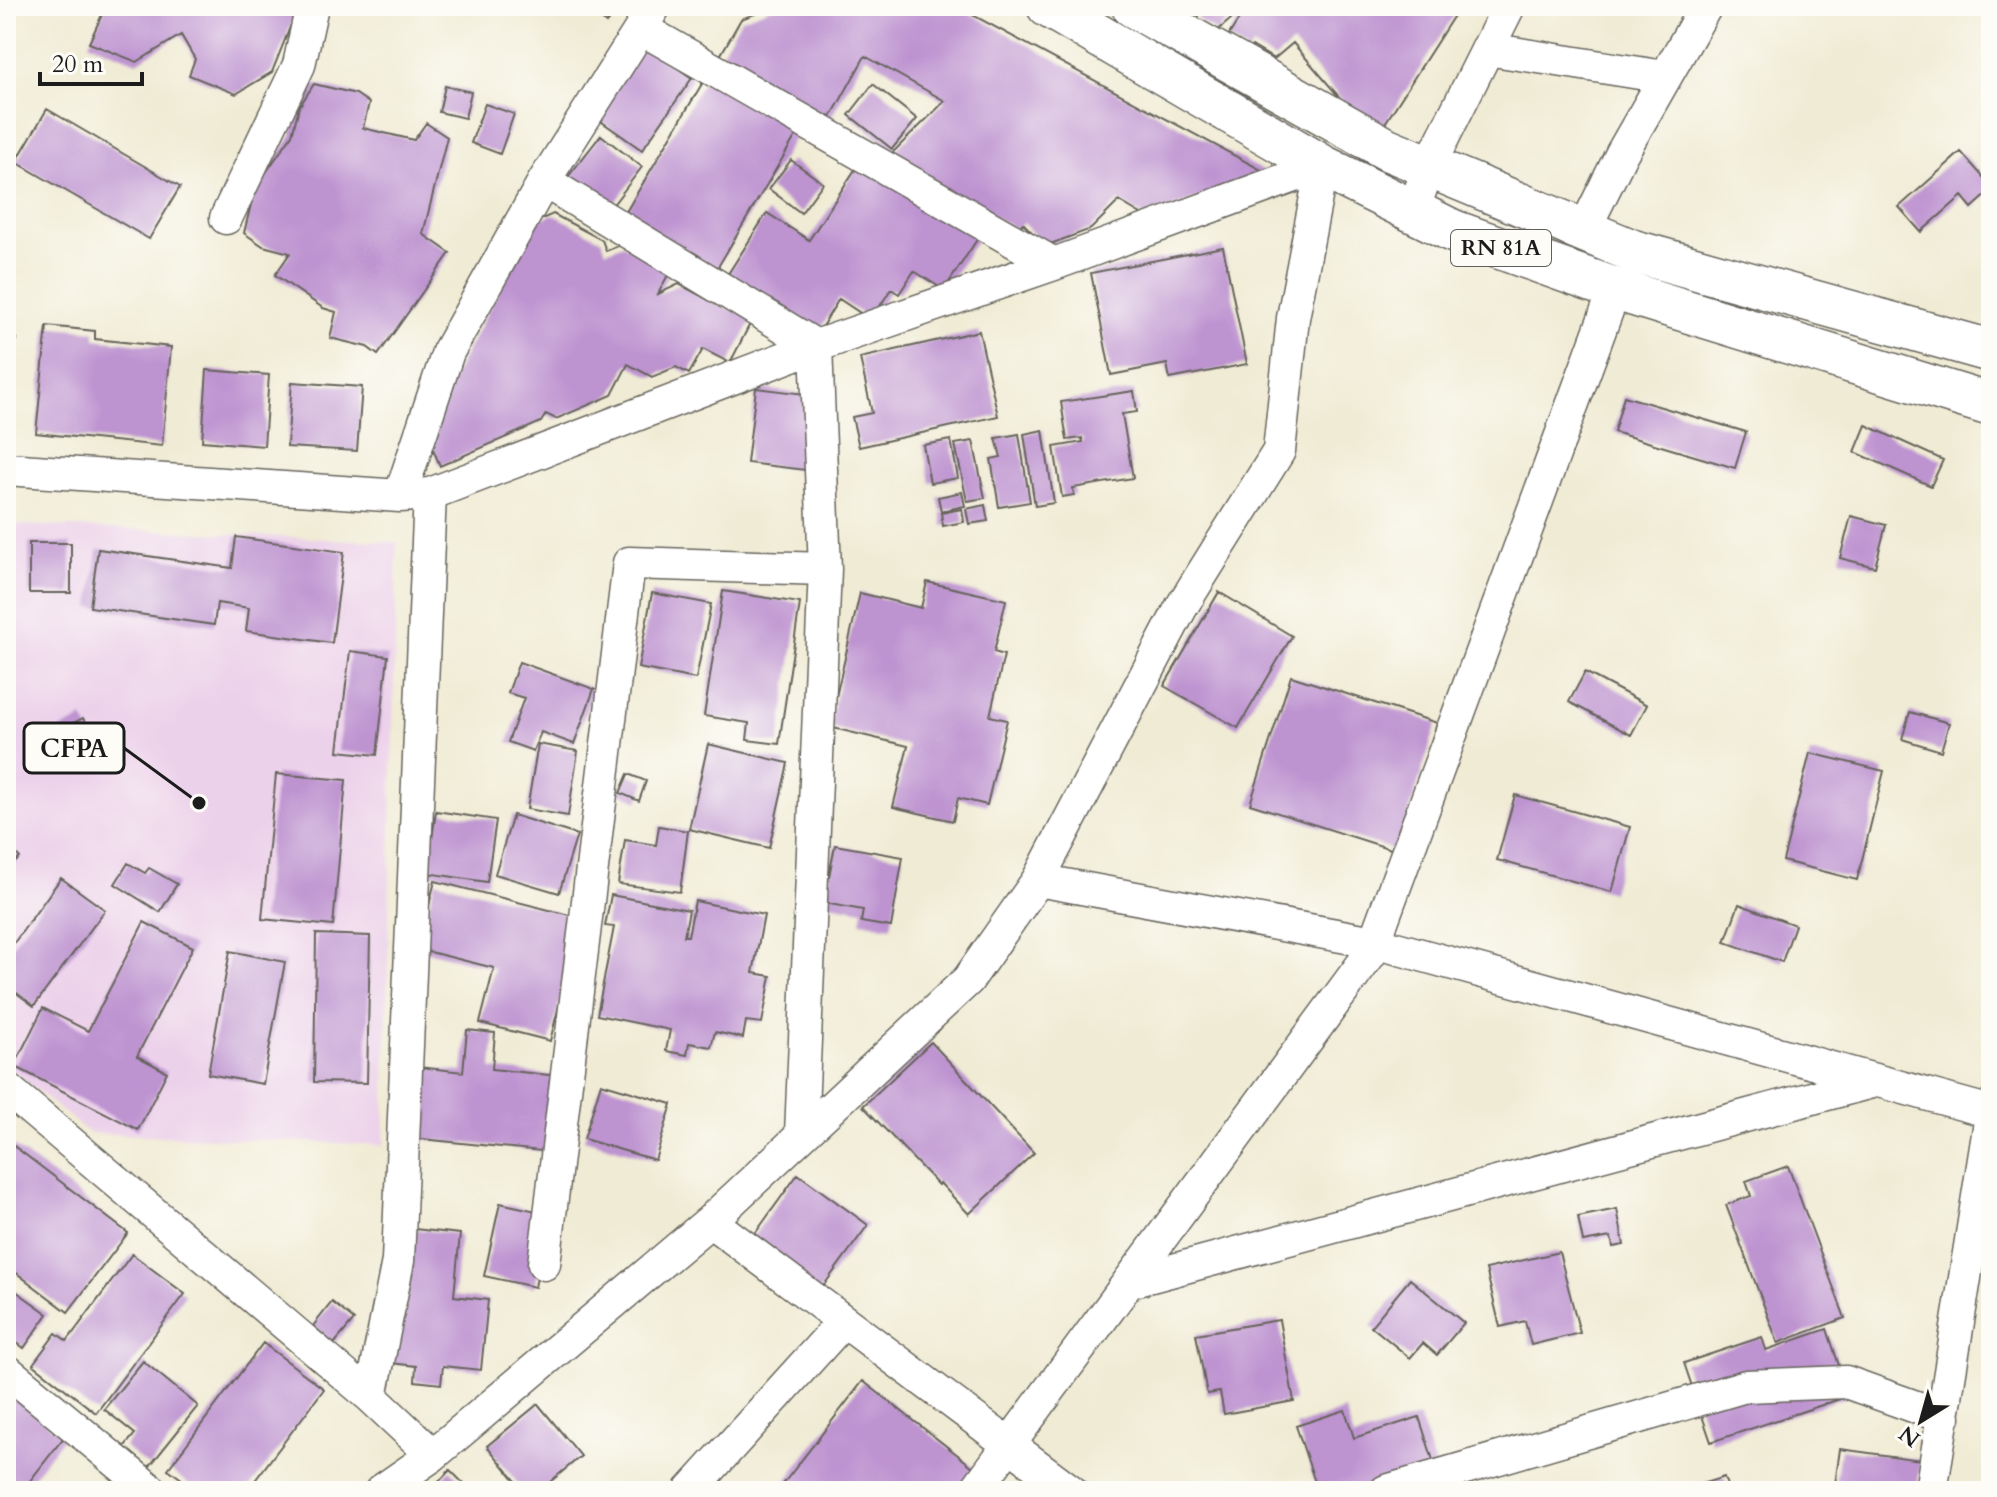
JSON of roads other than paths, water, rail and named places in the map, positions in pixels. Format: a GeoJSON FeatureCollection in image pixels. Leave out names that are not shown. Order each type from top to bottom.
{"type":"FeatureCollection","features":[{"type":"Feature","properties":{"kind":"main road","name":"RN 81A"},"geometry":{"type":"LineString","coordinates":[[1048,6],[1322,166],[1453,231],[1615,289],[1991,405]]}},
{"type":"Feature","properties":{"kind":"main road","name":"RN 81A"},"geometry":{"type":"LineString","coordinates":[[1133,6],[1387,149],[1633,251],[1991,351]]}},
{"type":"Feature","properties":{"kind":"street"},"geometry":{"type":"LineString","coordinates":[[226,218],[299,65],[312,6]]}},
{"type":"Feature","properties":{"kind":"street"},"geometry":{"type":"LineString","coordinates":[[1413,211],[1429,166],[1509,6]]}},
{"type":"Feature","properties":{"kind":"street"},"geometry":{"type":"LineString","coordinates":[[1584,230],[1622,153],[1706,6]]}},
{"type":"Feature","properties":{"kind":"street"},"geometry":{"type":"LineString","coordinates":[[371,1397],[398,1261],[415,495],[448,352],[544,181],[648,18],[1054,264]]}},
{"type":"Feature","properties":{"kind":"street"},"geometry":{"type":"LineString","coordinates":[[1487,49],[1665,77]]}},
{"type":"Feature","properties":{"kind":"street"},"geometry":{"type":"LineString","coordinates":[[6,469],[415,495],[816,346],[1054,264],[1322,166]]}},
{"type":"Feature","properties":{"kind":"street"},"geometry":{"type":"LineString","coordinates":[[381,1491],[433,1455],[710,1221],[968,980],[1038,880],[1182,606],[1279,451],[1293,318],[1322,166]]}},
{"type":"Feature","properties":{"kind":"street"},"geometry":{"type":"LineString","coordinates":[[544,181],[816,346]]}},
{"type":"Feature","properties":{"kind":"street"},"geometry":{"type":"LineString","coordinates":[[975,1491],[1370,954],[1615,289]]}},
{"type":"Feature","properties":{"kind":"street"},"geometry":{"type":"LineString","coordinates":[[801,1134],[825,569],[816,346]]}},
{"type":"Feature","properties":{"kind":"street"},"geometry":{"type":"LineString","coordinates":[[544,1264],[629,563],[825,569]]}},
{"type":"Feature","properties":{"kind":"street"},"geometry":{"type":"LineString","coordinates":[[1038,880],[1374,942],[1991,1114],[1931,1491]]}},
{"type":"Feature","properties":{"kind":"street"},"geometry":{"type":"LineString","coordinates":[[1129,1282],[1877,1080]]}},
{"type":"Feature","properties":{"kind":"street"},"geometry":{"type":"LineString","coordinates":[[6,1088],[371,1397],[433,1455]]}},
{"type":"Feature","properties":{"kind":"street"},"geometry":{"type":"LineString","coordinates":[[710,1221],[1071,1491]]}},
{"type":"Feature","properties":{"kind":"street"},"geometry":{"type":"LineString","coordinates":[[690,1491],[843,1322]]}},
{"type":"Feature","properties":{"kind":"street"},"geometry":{"type":"LineString","coordinates":[[6,1370],[152,1491]]}},
{"type":"Feature","properties":{"kind":"street"},"geometry":{"type":"LineString","coordinates":[[1386,1491],[1746,1386],[1846,1382],[1944,1417]]}},
{"type":"Feature","properties":{"kind":"place","name":"CFPA"},"geometry":{"type":"Point","coordinates":[199,803]}}]}
